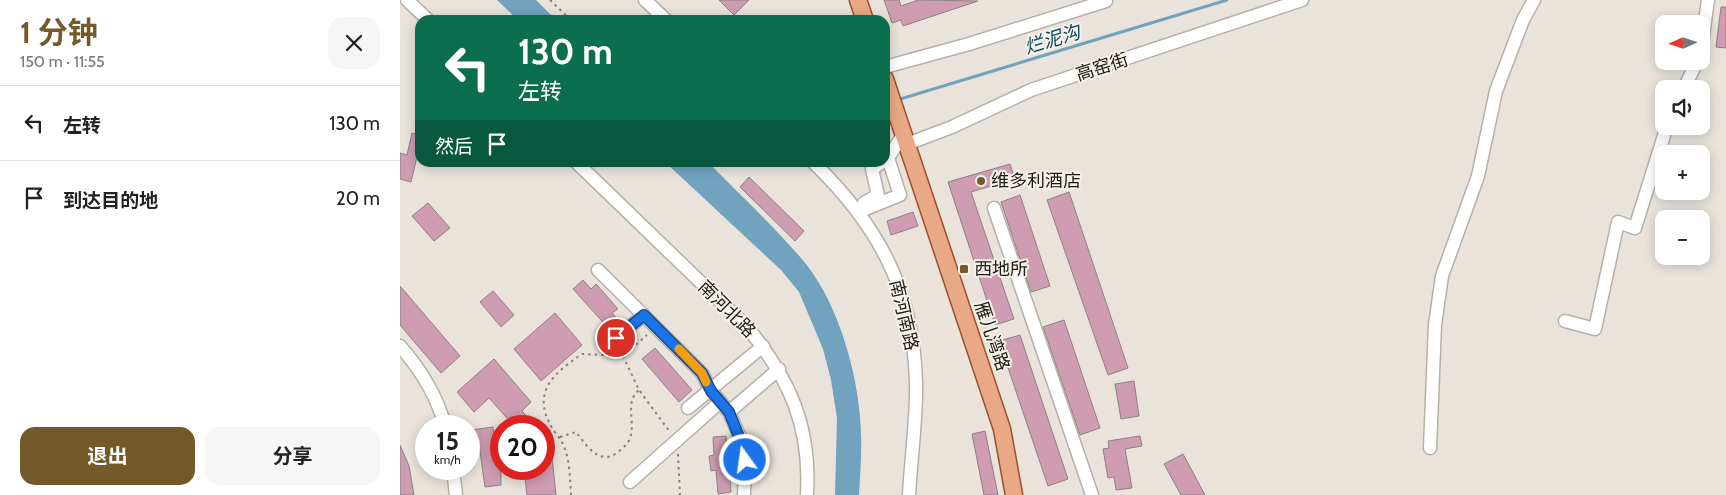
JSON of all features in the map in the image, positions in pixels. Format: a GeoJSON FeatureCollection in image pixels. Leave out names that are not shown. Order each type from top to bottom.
{"type":"FeatureCollection","features":[{"type":"Feature","properties":{"kind":"main road"},"geometry":{"type":"LineString","coordinates":[[858,0],[863,15]]}},
{"type":"Feature","properties":{"kind":"main road","name":"雁儿湾路"},"geometry":{"type":"LineString","coordinates":[[890,94],[1002,429],[1014,495]]}},
{"type":"Feature","properties":{"kind":"street"},"geometry":{"type":"LineString","coordinates":[[408,0],[423,15]]}},
{"type":"Feature","properties":{"kind":"street"},"geometry":{"type":"LineString","coordinates":[[646,0],[661,15]]}},
{"type":"Feature","properties":{"kind":"street","name":"高窑街"},"geometry":{"type":"LineString","coordinates":[[903,133],[952,127],[1032,90],[1302,0]]}},
{"type":"Feature","properties":{"kind":"street"},"geometry":{"type":"LineString","coordinates":[[1430,448],[1435,325],[1442,276],[1478,176],[1496,92],[1523,20],[1534,0]]}},
{"type":"Feature","properties":{"kind":"street"},"geometry":{"type":"LineString","coordinates":[[1706,15],[1708,0]]}},
{"type":"Feature","properties":{"kind":"street"},"geometry":{"type":"LineString","coordinates":[[890,66],[969,44],[1106,1]]}},
{"type":"Feature","properties":{"kind":"street"},"geometry":{"type":"LineString","coordinates":[[890,152],[903,133]]}},
{"type":"Feature","properties":{"kind":"street"},"geometry":{"type":"LineString","coordinates":[[1565,321],[1595,329],[1618,222],[1634,228],[1664,135]]}},
{"type":"Feature","properties":{"kind":"street","name":"南河北路"},"geometry":{"type":"LineString","coordinates":[[581,167],[748,327],[779,369],[795,402],[803,428],[807,460],[807,495]]}},
{"type":"Feature","properties":{"kind":"street","name":"南河南路"},"geometry":{"type":"LineString","coordinates":[[818,167],[840,188],[877,239],[897,278],[912,340],[916,382],[909,495]]}},
{"type":"Feature","properties":{"kind":"street"},"geometry":{"type":"LineString","coordinates":[[856,210],[878,196],[872,169],[875,167]]}},
{"type":"Feature","properties":{"kind":"street"},"geometry":{"type":"LineString","coordinates":[[888,167],[900,195]]}},
{"type":"Feature","properties":{"kind":"street"},"geometry":{"type":"LineString","coordinates":[[856,210],[921,188]]}},
{"type":"Feature","properties":{"kind":"street"},"geometry":{"type":"LineString","coordinates":[[994,208],[1092,495]]}},
{"type":"Feature","properties":{"kind":"street"},"geometry":{"type":"LineString","coordinates":[[598,270],[702,373],[711,391],[729,412],[738,434],[745,460],[744,495]]}},
{"type":"Feature","properties":{"kind":"street"},"geometry":{"type":"LineString","coordinates":[[616,338],[644,315]]}},
{"type":"Feature","properties":{"kind":"street"},"geometry":{"type":"LineString","coordinates":[[400,346],[411,359],[438,402],[442,415]]}},
{"type":"Feature","properties":{"kind":"street"},"geometry":{"type":"LineString","coordinates":[[688,408],[701,395],[711,391],[763,346]]}},
{"type":"Feature","properties":{"kind":"street"},"geometry":{"type":"LineString","coordinates":[[729,412],[779,369]]}},
{"type":"Feature","properties":{"kind":"street"},"geometry":{"type":"LineString","coordinates":[[630,482],[720,402]]}},
{"type":"Feature","properties":{"kind":"street"},"geometry":{"type":"LineString","coordinates":[[454,480],[456,495]]}},
{"type":"Feature","properties":{"kind":"path"},"geometry":{"type":"LineString","coordinates":[[550,0],[566,15]]}},
{"type":"Feature","properties":{"kind":"path"},"geometry":{"type":"LineString","coordinates":[[571,495],[568,459],[560,437],[551,426],[545,411],[546,385],[554,375],[582,354],[623,356],[657,327]]}},
{"type":"Feature","properties":{"kind":"path"},"geometry":{"type":"LineString","coordinates":[[623,356],[639,390],[677,440],[680,495]]}},
{"type":"Feature","properties":{"kind":"path"},"geometry":{"type":"LineString","coordinates":[[560,437],[576,432],[592,452],[600,456],[614,456],[627,445],[631,436],[631,405],[633,395],[639,390]]}},
{"type":"Feature","properties":{"kind":"water"},"geometry":{"type":"Polygon","coordinates":[[[497,0],[536,0],[551,15],[513,15],[497,0]]]}},
{"type":"Feature","properties":{"kind":"water"},"geometry":{"type":"Polygon","coordinates":[[[670,167],[713,167],[783,238],[818,281],[838,322],[846,345],[857,391],[861,442],[859,495],[835,495],[837,418],[831,380],[823,349],[799,292],[781,270],[670,167]]]}},
{"type":"Feature","properties":{"kind":"building"},"geometry":{"type":"Polygon","coordinates":[[[719,0],[749,0],[734,15],[719,0]]]}},
{"type":"Feature","properties":{"kind":"building"},"geometry":{"type":"Polygon","coordinates":[[[884,0],[899,0],[901,6],[918,0],[978,1],[903,26],[901,20],[892,23],[884,0]]]}},
{"type":"Feature","properties":{"kind":"building"},"geometry":{"type":"Polygon","coordinates":[[[1721,7],[1726,7],[1726,48],[1716,47],[1721,7]]]}},
{"type":"Feature","properties":{"kind":"building"},"geometry":{"type":"Polygon","coordinates":[[[412,133],[415,134],[415,165],[411,182],[400,179],[400,153],[407,155],[412,133]]]}},
{"type":"Feature","properties":{"kind":"building"},"geometry":{"type":"Polygon","coordinates":[[[1010,164],[1015,179],[971,192],[1014,319],[995,325],[948,182],[1010,164]]]}},
{"type":"Feature","properties":{"kind":"building"},"geometry":{"type":"Polygon","coordinates":[[[749,177],[804,231],[795,241],[740,187],[749,177]]]}},
{"type":"Feature","properties":{"kind":"building"},"geometry":{"type":"Polygon","coordinates":[[[1069,192],[1128,368],[1108,375],[1047,200],[1069,192]]]}},
{"type":"Feature","properties":{"kind":"building"},"geometry":{"type":"Polygon","coordinates":[[[1020,195],[1050,286],[1031,292],[1001,202],[1020,195]]]}},
{"type":"Feature","properties":{"kind":"building"},"geometry":{"type":"Polygon","coordinates":[[[428,203],[450,228],[434,241],[412,216],[428,203]]]}},
{"type":"Feature","properties":{"kind":"building"},"geometry":{"type":"Polygon","coordinates":[[[913,212],[918,226],[891,235],[887,221],[913,212]]]}},
{"type":"Feature","properties":{"kind":"building"},"geometry":{"type":"Polygon","coordinates":[[[583,280],[591,289],[596,284],[618,309],[612,313],[619,321],[610,330],[573,289],[583,280]]]}},
{"type":"Feature","properties":{"kind":"building"},"geometry":{"type":"Polygon","coordinates":[[[400,286],[460,356],[441,373],[400,325],[400,286]]]}},
{"type":"Feature","properties":{"kind":"building"},"geometry":{"type":"Polygon","coordinates":[[[493,291],[514,315],[501,327],[480,302],[493,291]]]}},
{"type":"Feature","properties":{"kind":"building"},"geometry":{"type":"Polygon","coordinates":[[[555,313],[582,345],[541,381],[514,349],[555,313]]]}},
{"type":"Feature","properties":{"kind":"building"},"geometry":{"type":"Polygon","coordinates":[[[1064,320],[1100,428],[1080,435],[1043,327],[1064,320]]]}},
{"type":"Feature","properties":{"kind":"building"},"geometry":{"type":"Polygon","coordinates":[[[1020,335],[1068,479],[1048,486],[999,341],[1020,335]]]}},
{"type":"Feature","properties":{"kind":"building"},"geometry":{"type":"Polygon","coordinates":[[[655,348],[692,390],[679,402],[642,359],[655,348]]]}},
{"type":"Feature","properties":{"kind":"building"},"geometry":{"type":"Polygon","coordinates":[[[494,359],[531,402],[522,411],[525,415],[504,415],[489,398],[474,412],[457,392],[494,359]]]}},
{"type":"Feature","properties":{"kind":"building"},"geometry":{"type":"Polygon","coordinates":[[[1134,381],[1139,416],[1121,419],[1115,384],[1134,381]]]}},
{"type":"Feature","properties":{"kind":"building"},"geometry":{"type":"Polygon","coordinates":[[[490,427],[490,480],[501,480],[501,485],[485,487],[480,451],[480,429],[490,427]]]}},
{"type":"Feature","properties":{"kind":"building"},"geometry":{"type":"Polygon","coordinates":[[[985,431],[998,495],[984,495],[972,434],[985,431]]]}},
{"type":"Feature","properties":{"kind":"building"},"geometry":{"type":"Polygon","coordinates":[[[726,436],[727,449],[734,448],[736,478],[730,479],[731,492],[718,494],[716,470],[711,471],[709,456],[714,455],[713,437],[726,436]]]}},
{"type":"Feature","properties":{"kind":"building"},"geometry":{"type":"Polygon","coordinates":[[[1140,436],[1142,446],[1125,449],[1132,488],[1116,490],[1114,477],[1108,478],[1103,449],[1109,448],[1108,441],[1140,436]]]}},
{"type":"Feature","properties":{"kind":"building"},"geometry":{"type":"Polygon","coordinates":[[[400,445],[409,466],[414,495],[400,495],[400,445]]]}},
{"type":"Feature","properties":{"kind":"building"},"geometry":{"type":"Polygon","coordinates":[[[1183,454],[1205,495],[1181,495],[1164,464],[1183,454]]]}},
{"type":"Feature","properties":{"kind":"building"},"geometry":{"type":"Polygon","coordinates":[[[525,480],[554,480],[556,495],[527,495],[525,480]]]}},
{"type":"Feature","properties":{"kind":"waterway","name":"烂泥沟"},"geometry":{"type":"LineString","coordinates":[[897,100],[1227,0]]}},
{"type":"Feature","properties":{"kind":"slow traffic"},"geometry":{"type":"LineString","coordinates":[[679,349],[702,373],[706,382]]}},
{"type":"Feature","properties":{"kind":"place","name":"维多利酒店"},"geometry":{"type":"Point","coordinates":[981,181]}},
{"type":"Feature","properties":{"kind":"place","name":"西地所"},"geometry":{"type":"Point","coordinates":[964,269]}},
{"type":"Feature","properties":{"kind":"route"},"geometry":{"type":"LineString","coordinates":[[616,338],[644,315],[679,348],[702,373],[711,391],[729,412],[738,434],[745,460]]}}]}
